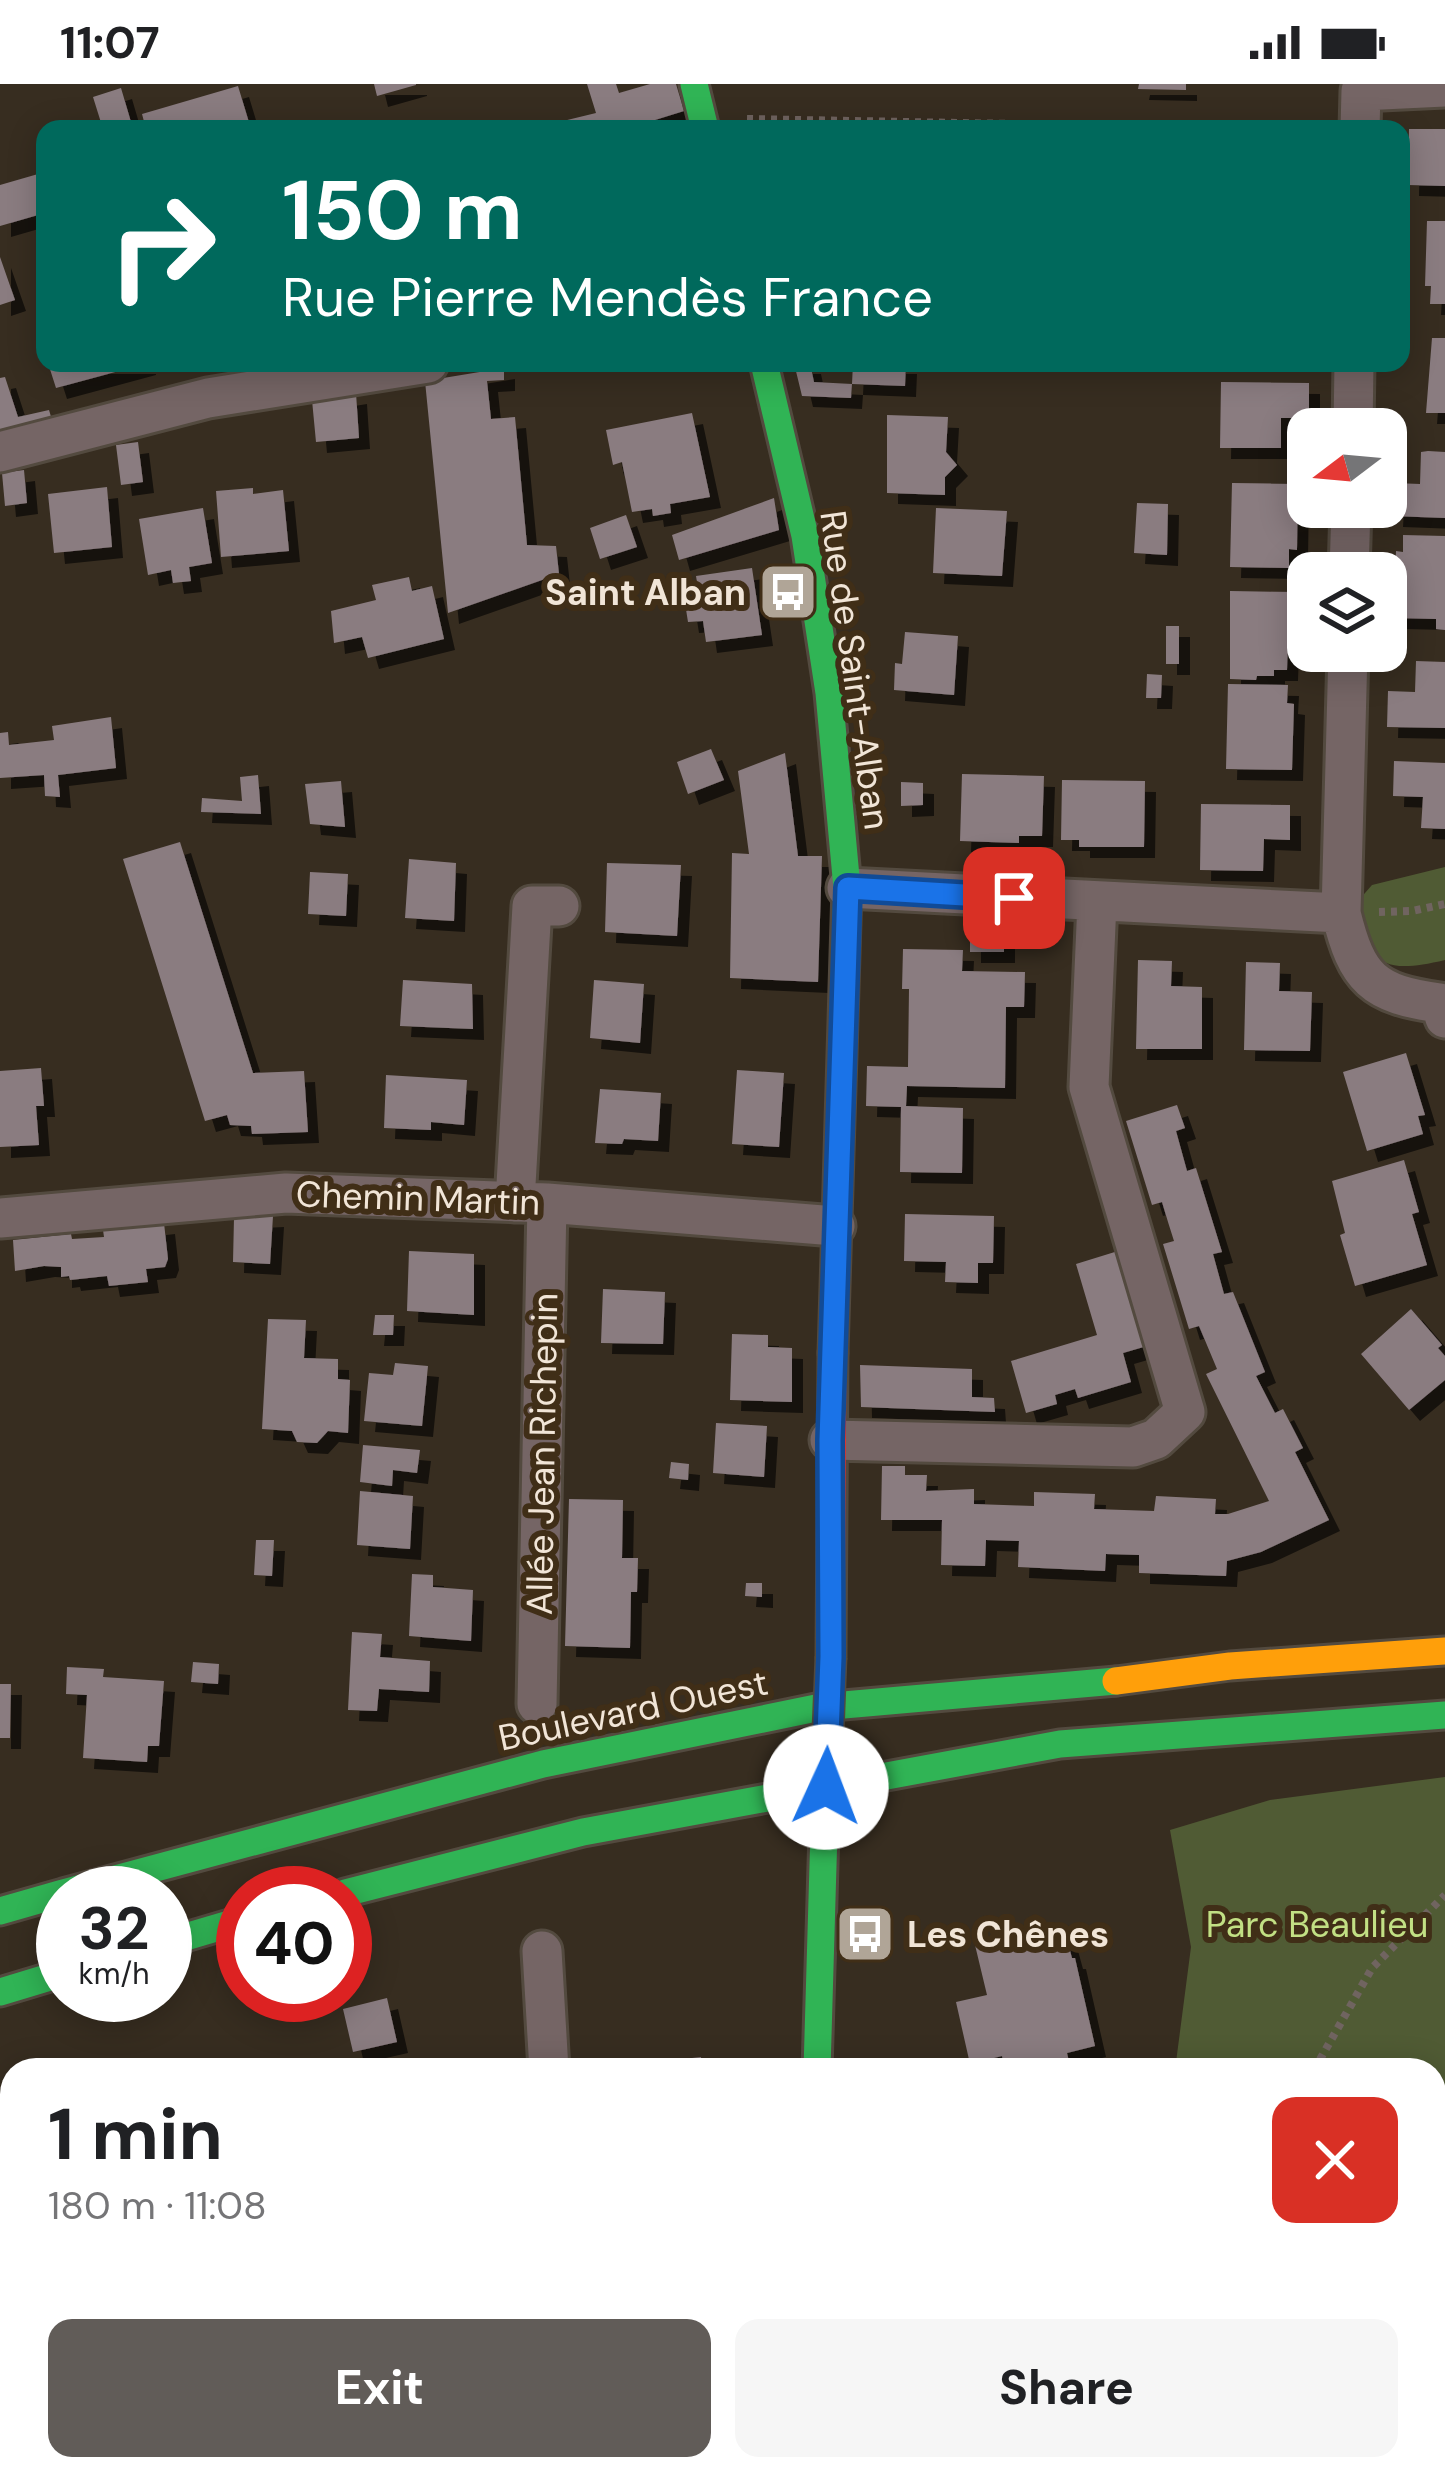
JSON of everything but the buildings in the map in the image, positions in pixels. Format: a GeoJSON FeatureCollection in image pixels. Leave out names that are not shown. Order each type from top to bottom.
{"type":"FeatureCollection","features":[{"type":"Feature","properties":{"kind":"main road"},"geometry":{"type":"LineString","coordinates":[[694,84],[703,120]]}},
{"type":"Feature","properties":{"kind":"main road","name":"Rue de Saint-Alban"},"geometry":{"type":"LineString","coordinates":[[766,372],[805,536],[829,693],[848,888],[835,1226],[831,1657],[817,2058]]}},
{"type":"Feature","properties":{"kind":"main road","name":"Boulevard Ouest"},"geometry":{"type":"LineString","coordinates":[[163,1866],[543,1764],[821,1707],[1049,1689],[1231,1666],[1445,1651]]}},
{"type":"Feature","properties":{"kind":"main road"},"geometry":{"type":"LineString","coordinates":[[372,1886],[583,1832],[1060,1744],[1445,1715]]}},
{"type":"Feature","properties":{"kind":"main road","name":"Boulevard Ouest"},"geometry":{"type":"LineString","coordinates":[[0,1911],[36,1901]]}},
{"type":"Feature","properties":{"kind":"main road"},"geometry":{"type":"LineString","coordinates":[[0,1992],[36,1981]]}},
{"type":"Feature","properties":{"kind":"street"},"geometry":{"type":"LineString","coordinates":[[1361,101],[1433,86]]}},
{"type":"Feature","properties":{"kind":"street"},"geometry":{"type":"LineString","coordinates":[[0,452],[208,398],[371,372]]}},
{"type":"Feature","properties":{"kind":"street"},"geometry":{"type":"LineString","coordinates":[[1353,408],[1354,372]]}},
{"type":"Feature","properties":{"kind":"street"},"geometry":{"type":"LineString","coordinates":[[1347,672],[1341,914],[1350,952],[1363,974],[1394,994],[1440,1003],[1445,1018]]}},
{"type":"Feature","properties":{"kind":"street"},"geometry":{"type":"LineString","coordinates":[[848,888],[1341,914]]}},
{"type":"Feature","properties":{"kind":"street"},"geometry":{"type":"LineString","coordinates":[[830,1440],[1133,1448],[1156,1439],[1185,1412],[1089,1087],[1097,902]]}},
{"type":"Feature","properties":{"kind":"street","name":"Allée Jean Richepin"},"geometry":{"type":"LineString","coordinates":[[537,1704],[532,906],[559,906]]}},
{"type":"Feature","properties":{"kind":"street","name":"Chemin Martin"},"geometry":{"type":"LineString","coordinates":[[0,1218],[286,1192],[531,1202],[835,1226]]}},
{"type":"Feature","properties":{"kind":"street"},"geometry":{"type":"LineString","coordinates":[[542,1951],[548,2058]]}},
{"type":"Feature","properties":{"kind":"path"},"geometry":{"type":"LineString","coordinates":[[1341,914],[1412,911],[1445,904]]}},
{"type":"Feature","properties":{"kind":"path"},"geometry":{"type":"LineString","coordinates":[[1321,2058],[1372,1968],[1445,1895]]}},
{"type":"Feature","properties":{"kind":"green space"},"geometry":{"type":"Polygon","coordinates":[[[1445,867],[1445,960],[1406,966],[1381,960],[1367,939],[1358,901],[1372,885],[1445,867]]]}},
{"type":"Feature","properties":{"kind":"green space","name":"Parc Beaulieu"},"geometry":{"type":"Polygon","coordinates":[[[1445,1777],[1445,2058],[1177,2058],[1191,1947],[1170,1830],[1270,1800],[1445,1777]]]}},
{"type":"Feature","properties":{"kind":"traffic: fast"},"geometry":{"type":"LineString","coordinates":[[694,84],[703,120]]}},
{"type":"Feature","properties":{"kind":"traffic: fast"},"geometry":{"type":"LineString","coordinates":[[766,372],[805,536],[829,693],[847,888],[833,1353]]}},
{"type":"Feature","properties":{"kind":"traffic: fast"},"geometry":{"type":"LineString","coordinates":[[163,1866],[543,1764],[821,1707],[1116,1681]]}},
{"type":"Feature","properties":{"kind":"traffic: fast"},"geometry":{"type":"LineString","coordinates":[[372,1886],[583,1832],[1060,1744],[1445,1715]]}},
{"type":"Feature","properties":{"kind":"traffic: fast"},"geometry":{"type":"LineString","coordinates":[[817,2058],[824,1831]]}},
{"type":"Feature","properties":{"kind":"traffic: fast"},"geometry":{"type":"LineString","coordinates":[[0,1911],[36,1901]]}},
{"type":"Feature","properties":{"kind":"traffic: fast"},"geometry":{"type":"LineString","coordinates":[[192,1935],[216,1928]]}},
{"type":"Feature","properties":{"kind":"traffic: fast"},"geometry":{"type":"LineString","coordinates":[[0,1992],[36,1981]]}},
{"type":"Feature","properties":{"kind":"traffic: slow"},"geometry":{"type":"LineString","coordinates":[[1116,1681],[1230,1666],[1445,1651]]}},
{"type":"Feature","properties":{"kind":"traffic: slow"},"geometry":{"type":"LineString","coordinates":[[824,1831],[831,1657]]}},
{"type":"Feature","properties":{"kind":"traffic: jam"},"geometry":{"type":"LineString","coordinates":[[831,1657],[833,1353]]}},
{"type":"Feature","properties":{"kind":"place","name":"Saint Alban"},"geometry":{"type":"Point","coordinates":[788,592]}},
{"type":"Feature","properties":{"kind":"place","name":"Les Chênes"},"geometry":{"type":"Point","coordinates":[865,1934]}},
{"type":"Feature","properties":{"kind":"route"},"geometry":{"type":"LineString","coordinates":[[826,1787],[835,1226],[848,888],[1014,898]]}}]}
